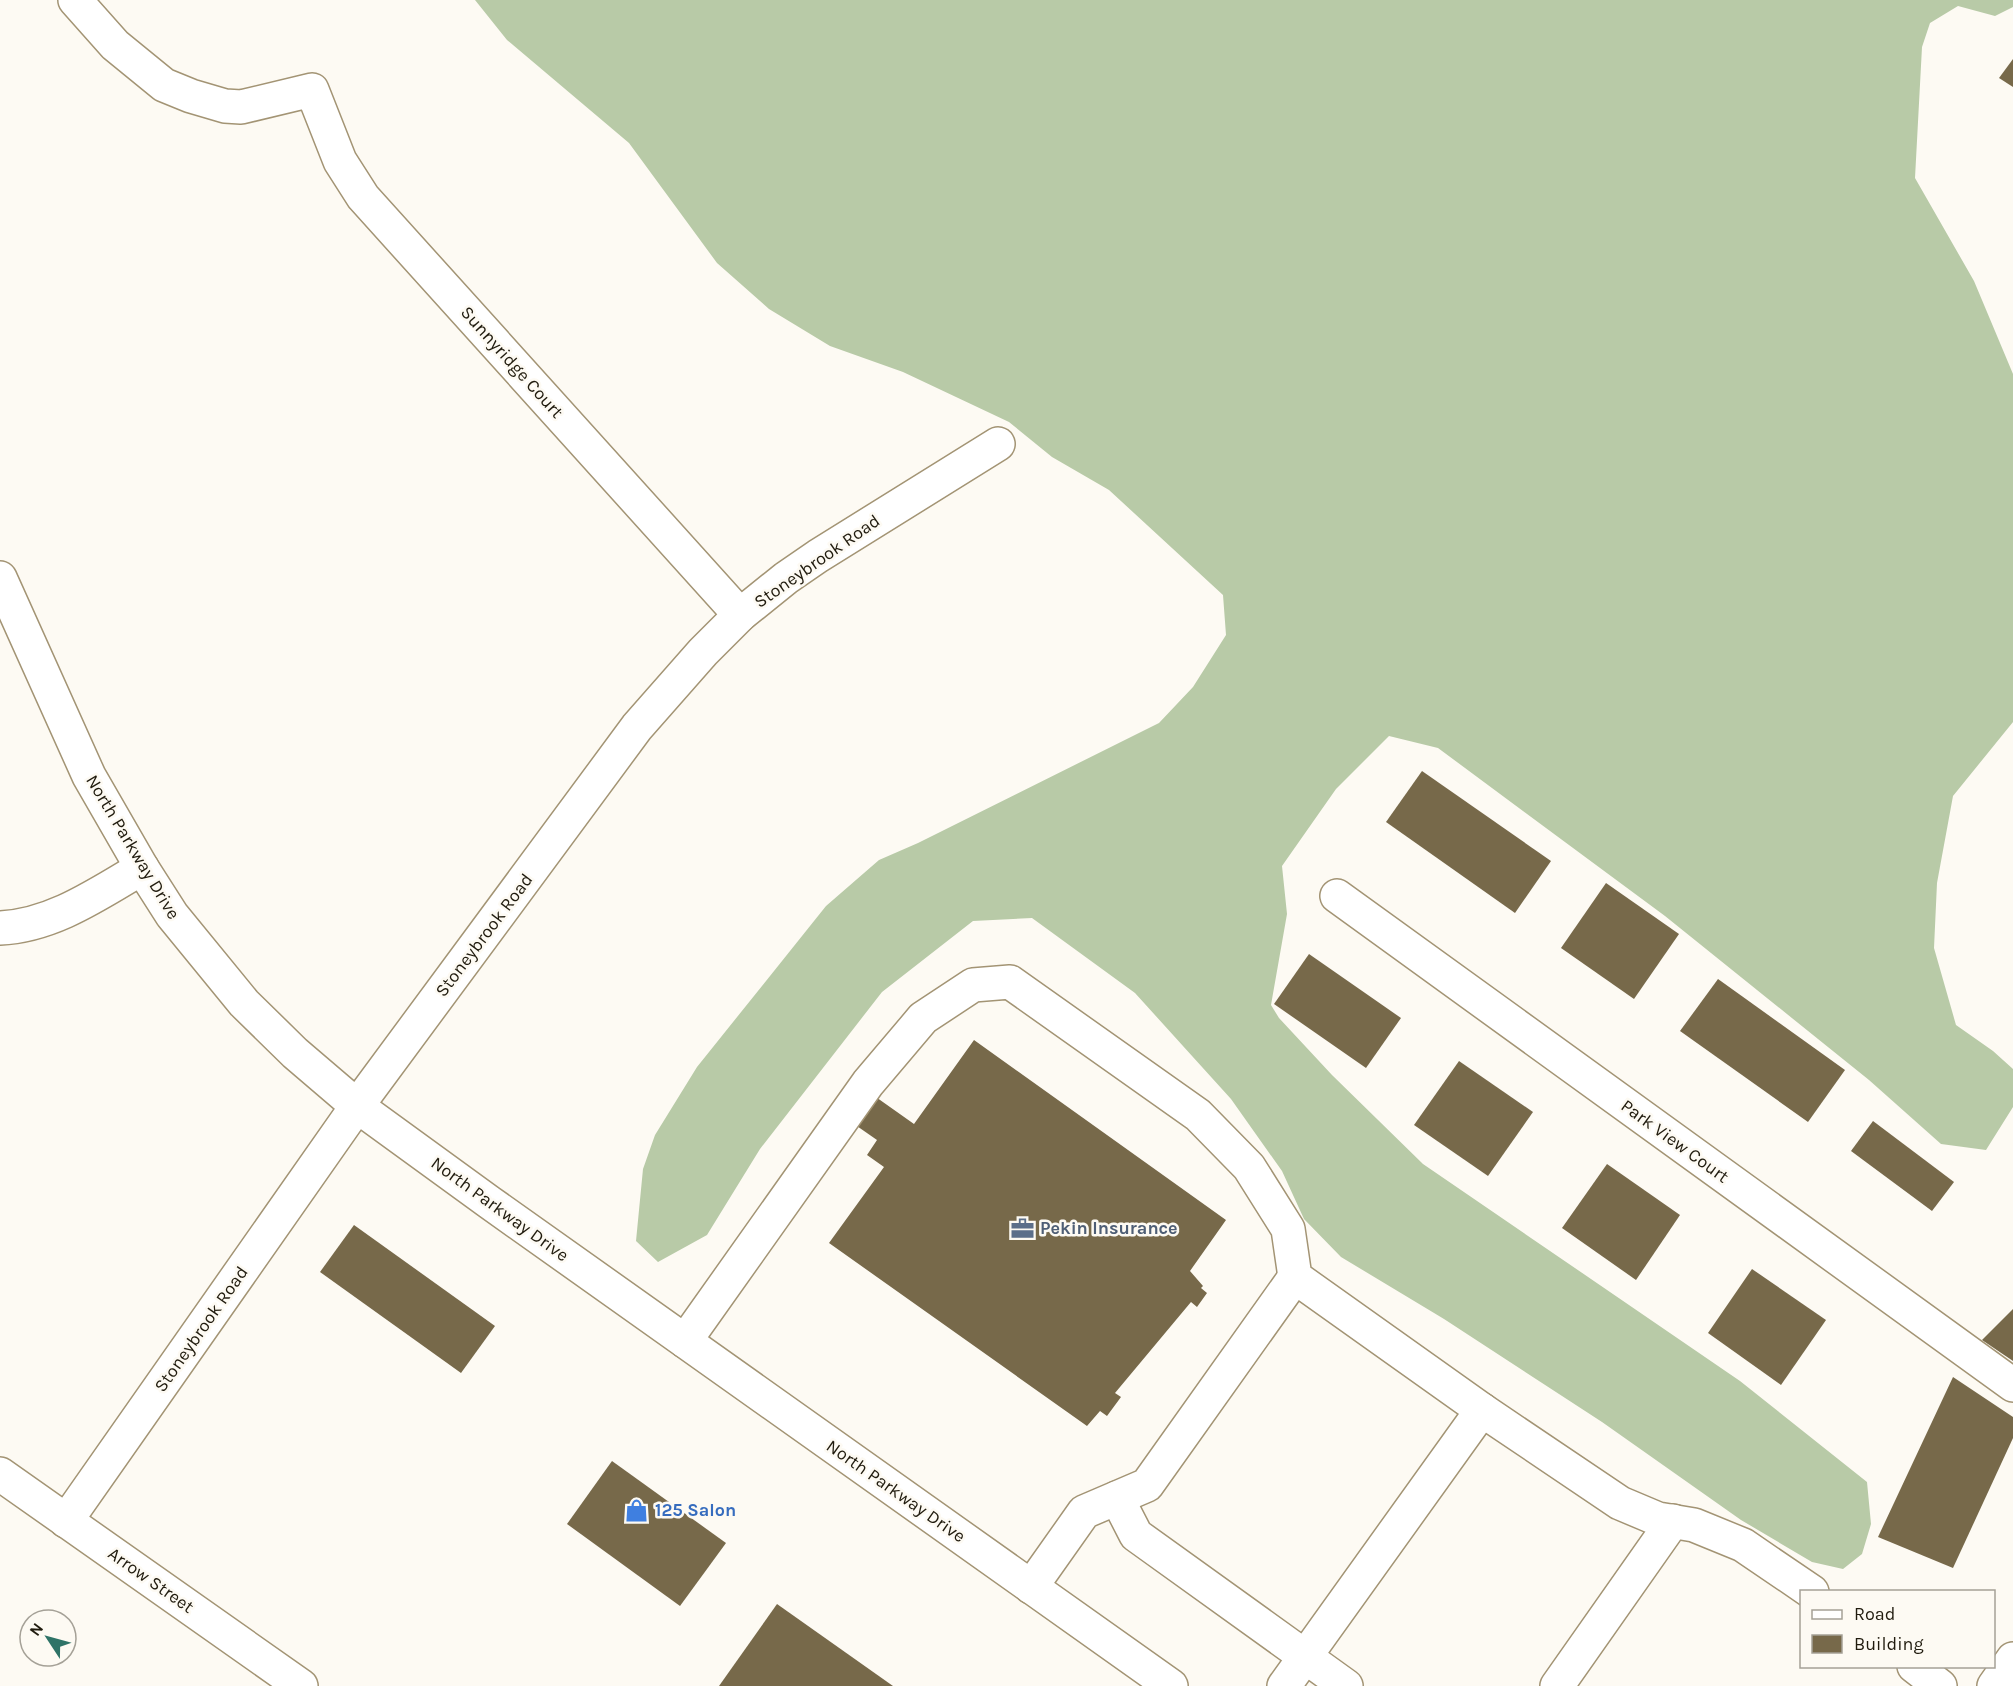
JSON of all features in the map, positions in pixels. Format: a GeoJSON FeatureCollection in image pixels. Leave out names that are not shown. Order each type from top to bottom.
{"type":"FeatureCollection","features":[{"type":"Feature","properties":{"kind":"street","name":"Sunnyridge Court"},"geometry":{"type":"LineString","coordinates":[[75,0],[115,45],[164,86],[225,106],[241,107],[312,90],[340,161],[363,197],[740,615]]}},
{"type":"Feature","properties":{"kind":"street","name":"Stoneybrook Road"},"geometry":{"type":"LineString","coordinates":[[66,1521],[357,1106],[638,727],[703,652],[740,615],[786,578],[998,444]]}},
{"type":"Feature","properties":{"kind":"street","name":"North Parkway Drive"},"geometry":{"type":"LineString","coordinates":[[0,578],[89,776],[142,868],[172,915],[244,1003],[295,1053],[357,1106],[1171,1686]]}},
{"type":"Feature","properties":{"kind":"street"},"geometry":{"type":"LineString","coordinates":[[0,928],[19,928],[41,922],[96,895],[142,868]]}},
{"type":"Feature","properties":{"kind":"street","name":"Park View Court"},"geometry":{"type":"LineString","coordinates":[[1337,896],[2013,1385]]}},
{"type":"Feature","properties":{"kind":"street"},"geometry":{"type":"LineString","coordinates":[[685,1341],[868,1083],[923,1018],[973,985],[1010,982],[1198,1115],[1249,1167],[1288,1229],[1295,1277],[1147,1485],[1083,1512],[1031,1587]]}},
{"type":"Feature","properties":{"kind":"street"},"geometry":{"type":"LineString","coordinates":[[1295,1277],[1482,1410],[1620,1503],[1658,1519],[1694,1525],[1743,1545],[1809,1590]]}},
{"type":"Feature","properties":{"kind":"street"},"geometry":{"type":"LineString","coordinates":[[1284,1686],[1482,1410]]}},
{"type":"Feature","properties":{"kind":"street","name":"Arrow Street"},"geometry":{"type":"LineString","coordinates":[[0,1474],[302,1686]]}},
{"type":"Feature","properties":{"kind":"street"},"geometry":{"type":"LineString","coordinates":[[1117,1498],[1136,1535],[1346,1686]]}},
{"type":"Feature","properties":{"kind":"street"},"geometry":{"type":"LineString","coordinates":[[1557,1686],[1673,1521]]}},
{"type":"Feature","properties":{"kind":"street"},"geometry":{"type":"LineString","coordinates":[[1994,1686],[2013,1659]]}},
{"type":"Feature","properties":{"kind":"street"},"geometry":{"type":"LineString","coordinates":[[1917,1668],[1940,1686]]}},
{"type":"Feature","properties":{"kind":"green space"},"geometry":{"type":"Polygon","coordinates":[[[475,0],[2013,0],[2013,7],[1995,16],[1958,6],[1930,23],[1922,47],[1915,178],[1974,281],[2013,374],[2013,722],[1953,796],[1937,883],[1934,948],[1956,1025],[1993,1051],[2013,1069],[2013,1107],[1986,1150],[1941,1144],[1869,1080],[1665,916],[1438,748],[1389,736],[1336,789],[1282,866],[1287,914],[1271,1005],[1279,1018],[1332,1075],[1423,1164],[1740,1381],[1867,1482],[1871,1524],[1862,1554],[1843,1569],[1812,1562],[1741,1520],[1602,1422],[1444,1319],[1341,1257],[1304,1219],[1282,1171],[1231,1099],[1135,993],[1032,918],[973,921],[882,992],[760,1149],[707,1235],[658,1262],[636,1241],[643,1169],[655,1135],[697,1067],[826,906],[879,860],[918,843],[1159,723],[1193,687],[1226,635],[1223,595],[1109,490],[1052,457],[1009,422],[903,372],[830,346],[769,309],[717,263],[629,143],[507,40],[475,0]]]}},
{"type":"Feature","properties":{"kind":"building"},"geometry":{"type":"Polygon","coordinates":[[[2013,59],[2013,87],[1999,78],[2013,59]]]}},
{"type":"Feature","properties":{"kind":"building"},"geometry":{"type":"Polygon","coordinates":[[[1422,771],[1551,861],[1515,913],[1386,822],[1422,771]]]}},
{"type":"Feature","properties":{"kind":"building"},"geometry":{"type":"Polygon","coordinates":[[[1606,883],[1679,934],[1634,999],[1561,948],[1606,883]]]}},
{"type":"Feature","properties":{"kind":"building"},"geometry":{"type":"Polygon","coordinates":[[[1309,954],[1401,1018],[1366,1068],[1274,1004],[1309,954]]]}},
{"type":"Feature","properties":{"kind":"building"},"geometry":{"type":"Polygon","coordinates":[[[1718,979],[1845,1070],[1808,1122],[1680,1031],[1718,979]]]}},
{"type":"Feature","properties":{"kind":"building"},"geometry":{"type":"Polygon","coordinates":[[[974,1040],[1226,1220],[1190,1271],[1207,1293],[1197,1307],[1191,1302],[1115,1393],[1121,1397],[1107,1416],[1100,1411],[1087,1426],[829,1243],[884,1167],[867,1155],[877,1140],[854,1124],[873,1095],[914,1124],[974,1040]]]}},
{"type":"Feature","properties":{"kind":"building"},"geometry":{"type":"Polygon","coordinates":[[[1459,1061],[1533,1112],[1488,1176],[1414,1125],[1459,1061]]]}},
{"type":"Feature","properties":{"kind":"building"},"geometry":{"type":"Polygon","coordinates":[[[1873,1121],[1954,1182],[1932,1211],[1851,1151],[1873,1121]]]}},
{"type":"Feature","properties":{"kind":"building"},"geometry":{"type":"Polygon","coordinates":[[[1607,1164],[1680,1215],[1636,1280],[1562,1228],[1607,1164]]]}},
{"type":"Feature","properties":{"kind":"building"},"geometry":{"type":"Polygon","coordinates":[[[354,1225],[495,1326],[461,1373],[320,1272],[354,1225]]]}},
{"type":"Feature","properties":{"kind":"building"},"geometry":{"type":"Polygon","coordinates":[[[1752,1269],[1826,1320],[1781,1385],[1708,1333],[1752,1269]]]}},
{"type":"Feature","properties":{"kind":"building"},"geometry":{"type":"Polygon","coordinates":[[[2013,1309],[2013,1361],[1982,1340],[2013,1309]]]}},
{"type":"Feature","properties":{"kind":"building"},"geometry":{"type":"Polygon","coordinates":[[[1953,1377],[2013,1417],[2013,1438],[1953,1568],[1878,1537],[1953,1377]]]}},
{"type":"Feature","properties":{"kind":"building"},"geometry":{"type":"Polygon","coordinates":[[[612,1461],[726,1543],[680,1606],[567,1524],[612,1461]]]}},
{"type":"Feature","properties":{"kind":"building"},"geometry":{"type":"Polygon","coordinates":[[[777,1604],[893,1686],[719,1686],[777,1604]]]}},
{"type":"Feature","properties":{"kind":"place","name":"Pekin Insurance"},"geometry":{"type":"Point","coordinates":[1022,1228]}},
{"type":"Feature","properties":{"kind":"place","name":"125 Salon"},"geometry":{"type":"Point","coordinates":[637,1510]}}]}
